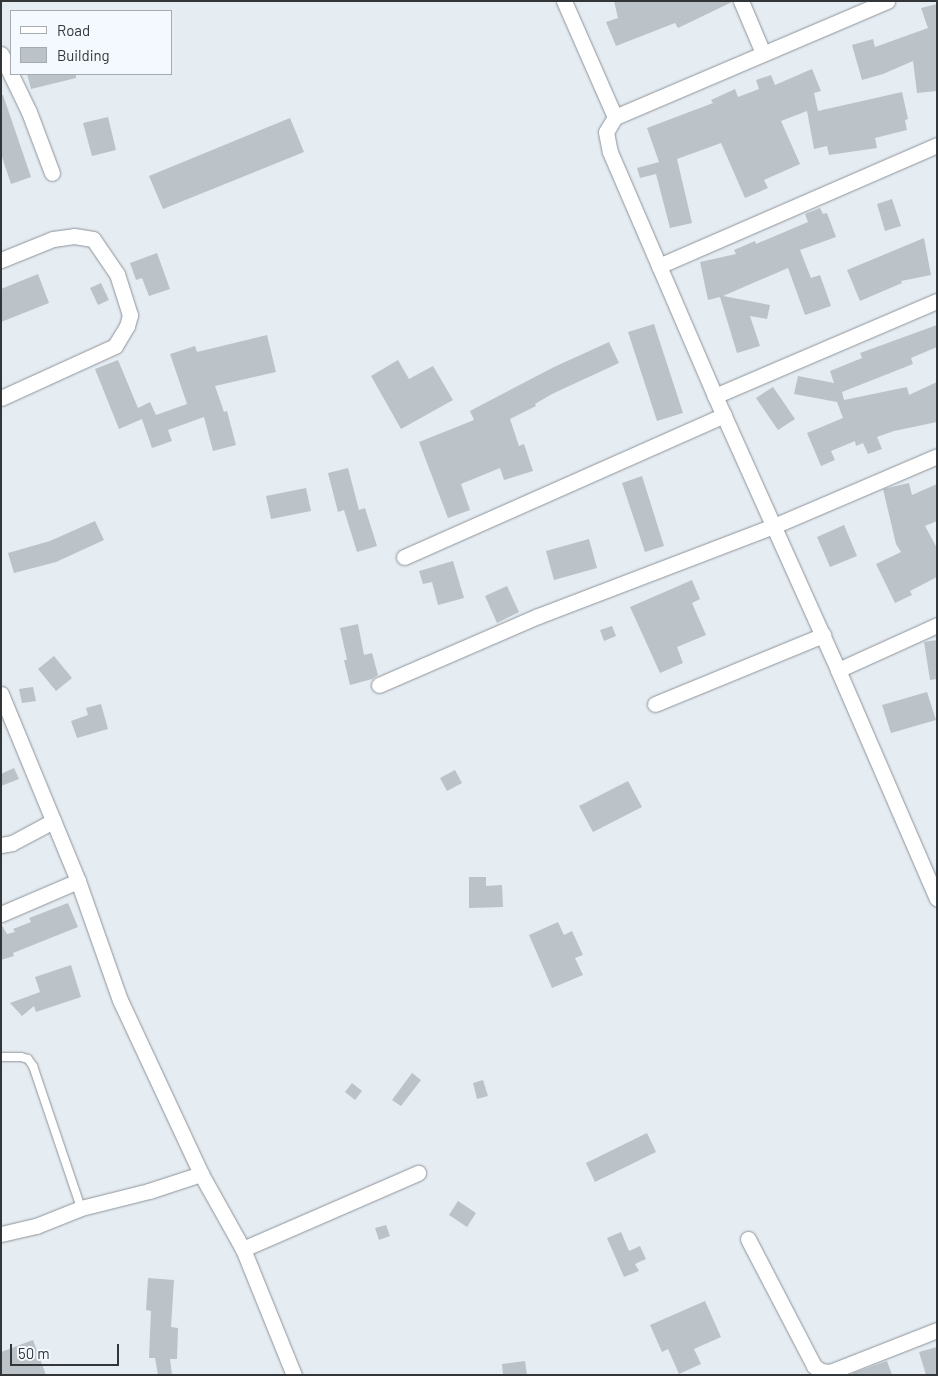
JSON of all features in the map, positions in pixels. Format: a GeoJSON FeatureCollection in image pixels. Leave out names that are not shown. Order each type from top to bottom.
{"type":"FeatureCollection","features":[{"type":"Feature","properties":{"kind":"street"},"geometry":{"type":"LineString","coordinates":[[564,1],[615,116]]}},
{"type":"Feature","properties":{"kind":"street"},"geometry":{"type":"LineString","coordinates":[[741,1],[763,53]]}},
{"type":"Feature","properties":{"kind":"street"},"geometry":{"type":"LineString","coordinates":[[887,1],[615,116],[606,132],[610,152],[715,396],[823,635],[937,899]]}},
{"type":"Feature","properties":{"kind":"street"},"geometry":{"type":"LineString","coordinates":[[1,54],[10,73]]}},
{"type":"Feature","properties":{"kind":"street"},"geometry":{"type":"LineString","coordinates":[[11,75],[29,112],[52,173]]}},
{"type":"Feature","properties":{"kind":"street"},"geometry":{"type":"LineString","coordinates":[[659,266],[937,145]]}},
{"type":"Feature","properties":{"kind":"street"},"geometry":{"type":"LineString","coordinates":[[1,260],[53,239],[74,236],[93,239],[117,274],[130,315],[127,326],[115,346],[1,398]]}},
{"type":"Feature","properties":{"kind":"street"},"geometry":{"type":"LineString","coordinates":[[715,396],[937,301]]}},
{"type":"Feature","properties":{"kind":"street"},"geometry":{"type":"LineString","coordinates":[[404,557],[724,415]]}},
{"type":"Feature","properties":{"kind":"street"},"geometry":{"type":"LineString","coordinates":[[379,685],[538,616],[774,526],[937,456]]}},
{"type":"Feature","properties":{"kind":"street"},"geometry":{"type":"LineString","coordinates":[[838,670],[937,625]]}},
{"type":"Feature","properties":{"kind":"street"},"geometry":{"type":"LineString","coordinates":[[655,704],[823,635]]}},
{"type":"Feature","properties":{"kind":"street"},"geometry":{"type":"LineString","coordinates":[[1,694],[78,881],[120,1000],[201,1174],[243,1250],[294,1375]]}},
{"type":"Feature","properties":{"kind":"street"},"geometry":{"type":"LineString","coordinates":[[1,845],[12,843],[53,821]]}},
{"type":"Feature","properties":{"kind":"street"},"geometry":{"type":"LineString","coordinates":[[1,914],[78,881]]}},
{"type":"Feature","properties":{"kind":"street"},"geometry":{"type":"LineString","coordinates":[[243,1250],[418,1173]]}},
{"type":"Feature","properties":{"kind":"street"},"geometry":{"type":"LineString","coordinates":[[1,1234],[36,1226],[81,1208],[149,1192],[201,1174]]}},
{"type":"Feature","properties":{"kind":"street"},"geometry":{"type":"LineString","coordinates":[[748,1240],[814,1366],[821,1370],[830,1372],[937,1330]]}},
{"type":"Feature","properties":{"kind":"lane"},"geometry":{"type":"LineString","coordinates":[[1,1056],[28,1059],[33,1066],[81,1208]]}},
{"type":"Feature","properties":{"kind":"building"},"geometry":{"type":"Polygon","coordinates":[[[614,1],[732,2],[678,28],[675,23],[616,46],[606,22],[618,18],[614,1]]]}},
{"type":"Feature","properties":{"kind":"building"},"geometry":{"type":"Polygon","coordinates":[[[937,4],[937,91],[917,93],[913,61],[883,74],[862,80],[852,45],[873,39],[875,47],[928,28],[921,8],[937,4]]]}},
{"type":"Feature","properties":{"kind":"building"},"geometry":{"type":"Polygon","coordinates":[[[812,69],[821,91],[814,93],[818,111],[902,92],[908,119],[905,120],[907,130],[875,138],[877,148],[829,155],[827,146],[814,149],[807,111],[781,121],[800,164],[764,180],[768,188],[745,198],[721,143],[677,159],[692,223],[670,228],[656,174],[640,178],[637,168],[659,162],[647,128],[713,103],[711,100],[735,89],[738,97],[759,89],[756,80],[771,75],[775,85],[812,69]]]}},
{"type":"Feature","properties":{"kind":"building"},"geometry":{"type":"Polygon","coordinates":[[[27,75],[76,75],[76,78],[31,89],[27,75]]]}},
{"type":"Feature","properties":{"kind":"building"},"geometry":{"type":"Polygon","coordinates":[[[1,95],[3,95],[31,177],[11,184],[1,154],[1,95]]]}},
{"type":"Feature","properties":{"kind":"building"},"geometry":{"type":"Polygon","coordinates":[[[108,117],[116,150],[92,156],[83,123],[108,117]]]}},
{"type":"Feature","properties":{"kind":"building"},"geometry":{"type":"Polygon","coordinates":[[[290,118],[304,152],[163,209],[149,176],[290,118]]]}},
{"type":"Feature","properties":{"kind":"building"},"geometry":{"type":"Polygon","coordinates":[[[892,199],[901,226],[885,231],[877,204],[892,199]]]}},
{"type":"Feature","properties":{"kind":"building"},"geometry":{"type":"Polygon","coordinates":[[[820,208],[823,214],[827,213],[836,237],[800,250],[811,278],[820,275],[831,306],[805,315],[788,268],[723,296],[770,305],[767,319],[750,316],[760,346],[737,353],[720,297],[708,300],[700,262],[736,254],[734,250],[755,241],[756,244],[808,222],[805,214],[820,208]]]}},
{"type":"Feature","properties":{"kind":"building"},"geometry":{"type":"Polygon","coordinates":[[[924,238],[931,275],[901,281],[902,283],[860,301],[847,270],[924,238]]]}},
{"type":"Feature","properties":{"kind":"building"},"geometry":{"type":"Polygon","coordinates":[[[157,253],[170,289],[149,296],[142,278],[136,280],[130,263],[157,253]]]}},
{"type":"Feature","properties":{"kind":"building"},"geometry":{"type":"Polygon","coordinates":[[[38,274],[49,303],[1,322],[1,289],[38,274]]]}},
{"type":"Feature","properties":{"kind":"building"},"geometry":{"type":"Polygon","coordinates":[[[101,283],[109,300],[98,305],[90,288],[101,283]]]}},
{"type":"Feature","properties":{"kind":"building"},"geometry":{"type":"Polygon","coordinates":[[[654,324],[683,413],[657,421],[628,332],[654,324]]]}},
{"type":"Feature","properties":{"kind":"building"},"geometry":{"type":"Polygon","coordinates":[[[937,325],[937,347],[911,358],[913,364],[842,392],[844,400],[907,387],[909,395],[937,382],[937,422],[894,431],[877,437],[882,449],[868,454],[863,443],[856,446],[855,441],[831,451],[835,460],[821,466],[807,433],[843,418],[837,402],[794,394],[798,376],[834,383],[830,371],[862,358],[860,353],[937,325]]]}},
{"type":"Feature","properties":{"kind":"building"},"geometry":{"type":"Polygon","coordinates":[[[267,335],[276,372],[215,386],[224,412],[227,411],[236,445],[213,451],[204,417],[168,430],[172,441],[152,448],[142,419],[119,429],[95,369],[118,360],[138,408],[150,402],[156,415],[187,404],[170,354],[195,346],[197,352],[267,335]]]}},
{"type":"Feature","properties":{"kind":"building"},"geometry":{"type":"Polygon","coordinates":[[[609,342],[619,363],[552,394],[535,404],[536,406],[510,419],[519,446],[524,444],[533,471],[504,480],[500,468],[461,484],[470,510],[448,518],[419,442],[474,420],[470,411],[554,367],[609,342]]]}},
{"type":"Feature","properties":{"kind":"building"},"geometry":{"type":"Polygon","coordinates":[[[398,360],[409,379],[433,366],[453,400],[401,429],[371,376],[398,360]]]}},
{"type":"Feature","properties":{"kind":"building"},"geometry":{"type":"Polygon","coordinates":[[[773,387],[795,419],[778,430],[756,398],[773,387]]]}},
{"type":"Feature","properties":{"kind":"building"},"geometry":{"type":"Polygon","coordinates":[[[348,468],[359,510],[365,508],[377,546],[357,552],[344,510],[338,512],[328,473],[348,468]]]}},
{"type":"Feature","properties":{"kind":"building"},"geometry":{"type":"Polygon","coordinates":[[[642,476],[664,546],[645,552],[622,483],[642,476]]]}},
{"type":"Feature","properties":{"kind":"building"},"geometry":{"type":"Polygon","coordinates":[[[909,483],[912,495],[937,484],[937,521],[925,526],[937,548],[937,577],[910,591],[912,595],[895,603],[876,564],[901,552],[896,544],[883,489],[909,483]]]}},
{"type":"Feature","properties":{"kind":"building"},"geometry":{"type":"Polygon","coordinates":[[[306,488],[311,511],[271,519],[266,496],[306,488]]]}},
{"type":"Feature","properties":{"kind":"building"},"geometry":{"type":"Polygon","coordinates":[[[95,521],[104,540],[56,562],[14,573],[8,553],[50,541],[95,521]]]}},
{"type":"Feature","properties":{"kind":"building"},"geometry":{"type":"Polygon","coordinates":[[[844,525],[857,556],[830,567],[817,537],[844,525]]]}},
{"type":"Feature","properties":{"kind":"building"},"geometry":{"type":"Polygon","coordinates":[[[589,539],[597,568],[554,580],[546,551],[589,539]]]}},
{"type":"Feature","properties":{"kind":"building"},"geometry":{"type":"Polygon","coordinates":[[[453,561],[464,598],[438,605],[432,582],[423,584],[419,571],[453,561]]]}},
{"type":"Feature","properties":{"kind":"building"},"geometry":{"type":"Polygon","coordinates":[[[692,580],[700,599],[692,603],[706,635],[677,647],[683,663],[660,673],[630,607],[692,580]]]}},
{"type":"Feature","properties":{"kind":"building"},"geometry":{"type":"Polygon","coordinates":[[[507,586],[519,612],[497,623],[485,596],[507,586]]]}},
{"type":"Feature","properties":{"kind":"building"},"geometry":{"type":"Polygon","coordinates":[[[358,624],[364,655],[372,653],[378,675],[372,679],[350,685],[344,660],[347,660],[340,628],[358,624]]]}},
{"type":"Feature","properties":{"kind":"building"},"geometry":{"type":"Polygon","coordinates":[[[612,626],[616,636],[604,641],[600,630],[612,626]]]}},
{"type":"Feature","properties":{"kind":"building"},"geometry":{"type":"Polygon","coordinates":[[[937,640],[937,679],[930,680],[924,642],[937,640]]]}},
{"type":"Feature","properties":{"kind":"building"},"geometry":{"type":"Polygon","coordinates":[[[54,656],[72,678],[56,691],[38,669],[54,656]]]}},
{"type":"Feature","properties":{"kind":"building"},"geometry":{"type":"Polygon","coordinates":[[[33,687],[36,701],[22,703],[19,689],[33,687]]]}},
{"type":"Feature","properties":{"kind":"building"},"geometry":{"type":"Polygon","coordinates":[[[927,692],[936,720],[891,733],[882,705],[927,692]]]}},
{"type":"Feature","properties":{"kind":"building"},"geometry":{"type":"Polygon","coordinates":[[[101,704],[108,729],[77,738],[71,721],[88,715],[86,708],[101,704]]]}},
{"type":"Feature","properties":{"kind":"building"},"geometry":{"type":"Polygon","coordinates":[[[14,768],[19,779],[1,786],[1,774],[14,768]]]}},
{"type":"Feature","properties":{"kind":"building"},"geometry":{"type":"Polygon","coordinates":[[[455,770],[462,783],[447,791],[440,778],[455,770]]]}},
{"type":"Feature","properties":{"kind":"building"},"geometry":{"type":"Polygon","coordinates":[[[628,781],[642,807],[593,832],[579,806],[628,781]]]}},
{"type":"Feature","properties":{"kind":"building"},"geometry":{"type":"Polygon","coordinates":[[[469,877],[486,877],[486,886],[502,885],[503,907],[469,908],[469,877]]]}},
{"type":"Feature","properties":{"kind":"building"},"geometry":{"type":"Polygon","coordinates":[[[68,903],[78,927],[13,953],[14,956],[1,960],[1,924],[7,934],[15,932],[13,929],[31,922],[29,918],[68,903]]]}},
{"type":"Feature","properties":{"kind":"building"},"geometry":{"type":"Polygon","coordinates":[[[558,922],[564,935],[572,931],[583,955],[575,958],[583,975],[552,988],[529,935],[558,922]]]}},
{"type":"Feature","properties":{"kind":"building"},"geometry":{"type":"Polygon","coordinates":[[[71,965],[81,997],[36,1012],[34,1006],[22,1016],[10,1003],[40,992],[35,977],[71,965]]]}},
{"type":"Feature","properties":{"kind":"building"},"geometry":{"type":"Polygon","coordinates":[[[412,1073],[421,1080],[401,1106],[392,1100],[412,1073]]]}},
{"type":"Feature","properties":{"kind":"building"},"geometry":{"type":"Polygon","coordinates":[[[483,1080],[488,1096],[477,1099],[473,1083],[483,1080]]]}},
{"type":"Feature","properties":{"kind":"building"},"geometry":{"type":"Polygon","coordinates":[[[352,1083],[362,1091],[355,1100],[345,1092],[352,1083]]]}},
{"type":"Feature","properties":{"kind":"building"},"geometry":{"type":"Polygon","coordinates":[[[647,1133],[656,1152],[595,1182],[586,1163],[647,1133]]]}},
{"type":"Feature","properties":{"kind":"building"},"geometry":{"type":"Polygon","coordinates":[[[458,1201],[476,1213],[467,1227],[449,1215],[458,1201]]]}},
{"type":"Feature","properties":{"kind":"building"},"geometry":{"type":"Polygon","coordinates":[[[386,1225],[390,1236],[379,1240],[375,1228],[386,1225]]]}},
{"type":"Feature","properties":{"kind":"building"},"geometry":{"type":"Polygon","coordinates":[[[621,1232],[629,1251],[640,1246],[646,1259],[635,1264],[639,1271],[624,1277],[607,1238],[621,1232]]]}},
{"type":"Feature","properties":{"kind":"building"},"geometry":{"type":"Polygon","coordinates":[[[148,1278],[174,1280],[171,1327],[178,1328],[177,1359],[170,1359],[172,1375],[158,1375],[155,1358],[149,1358],[151,1311],[146,1310],[148,1278]]]}},
{"type":"Feature","properties":{"kind":"building"},"geometry":{"type":"Polygon","coordinates":[[[705,1301],[721,1337],[694,1349],[701,1364],[679,1374],[668,1349],[662,1352],[650,1325],[705,1301]]]}},
{"type":"Feature","properties":{"kind":"building"},"geometry":{"type":"Polygon","coordinates":[[[33,1340],[46,1375],[1,1375],[1,1352],[33,1340]]]}},
{"type":"Feature","properties":{"kind":"building"},"geometry":{"type":"Polygon","coordinates":[[[937,1347],[937,1375],[926,1375],[919,1352],[937,1347]]]}},
{"type":"Feature","properties":{"kind":"building"},"geometry":{"type":"Polygon","coordinates":[[[525,1361],[527,1375],[503,1375],[502,1364],[525,1361]]]}},
{"type":"Feature","properties":{"kind":"building"},"geometry":{"type":"Polygon","coordinates":[[[887,1361],[892,1375],[853,1375],[853,1373],[887,1361]]]}}]}
